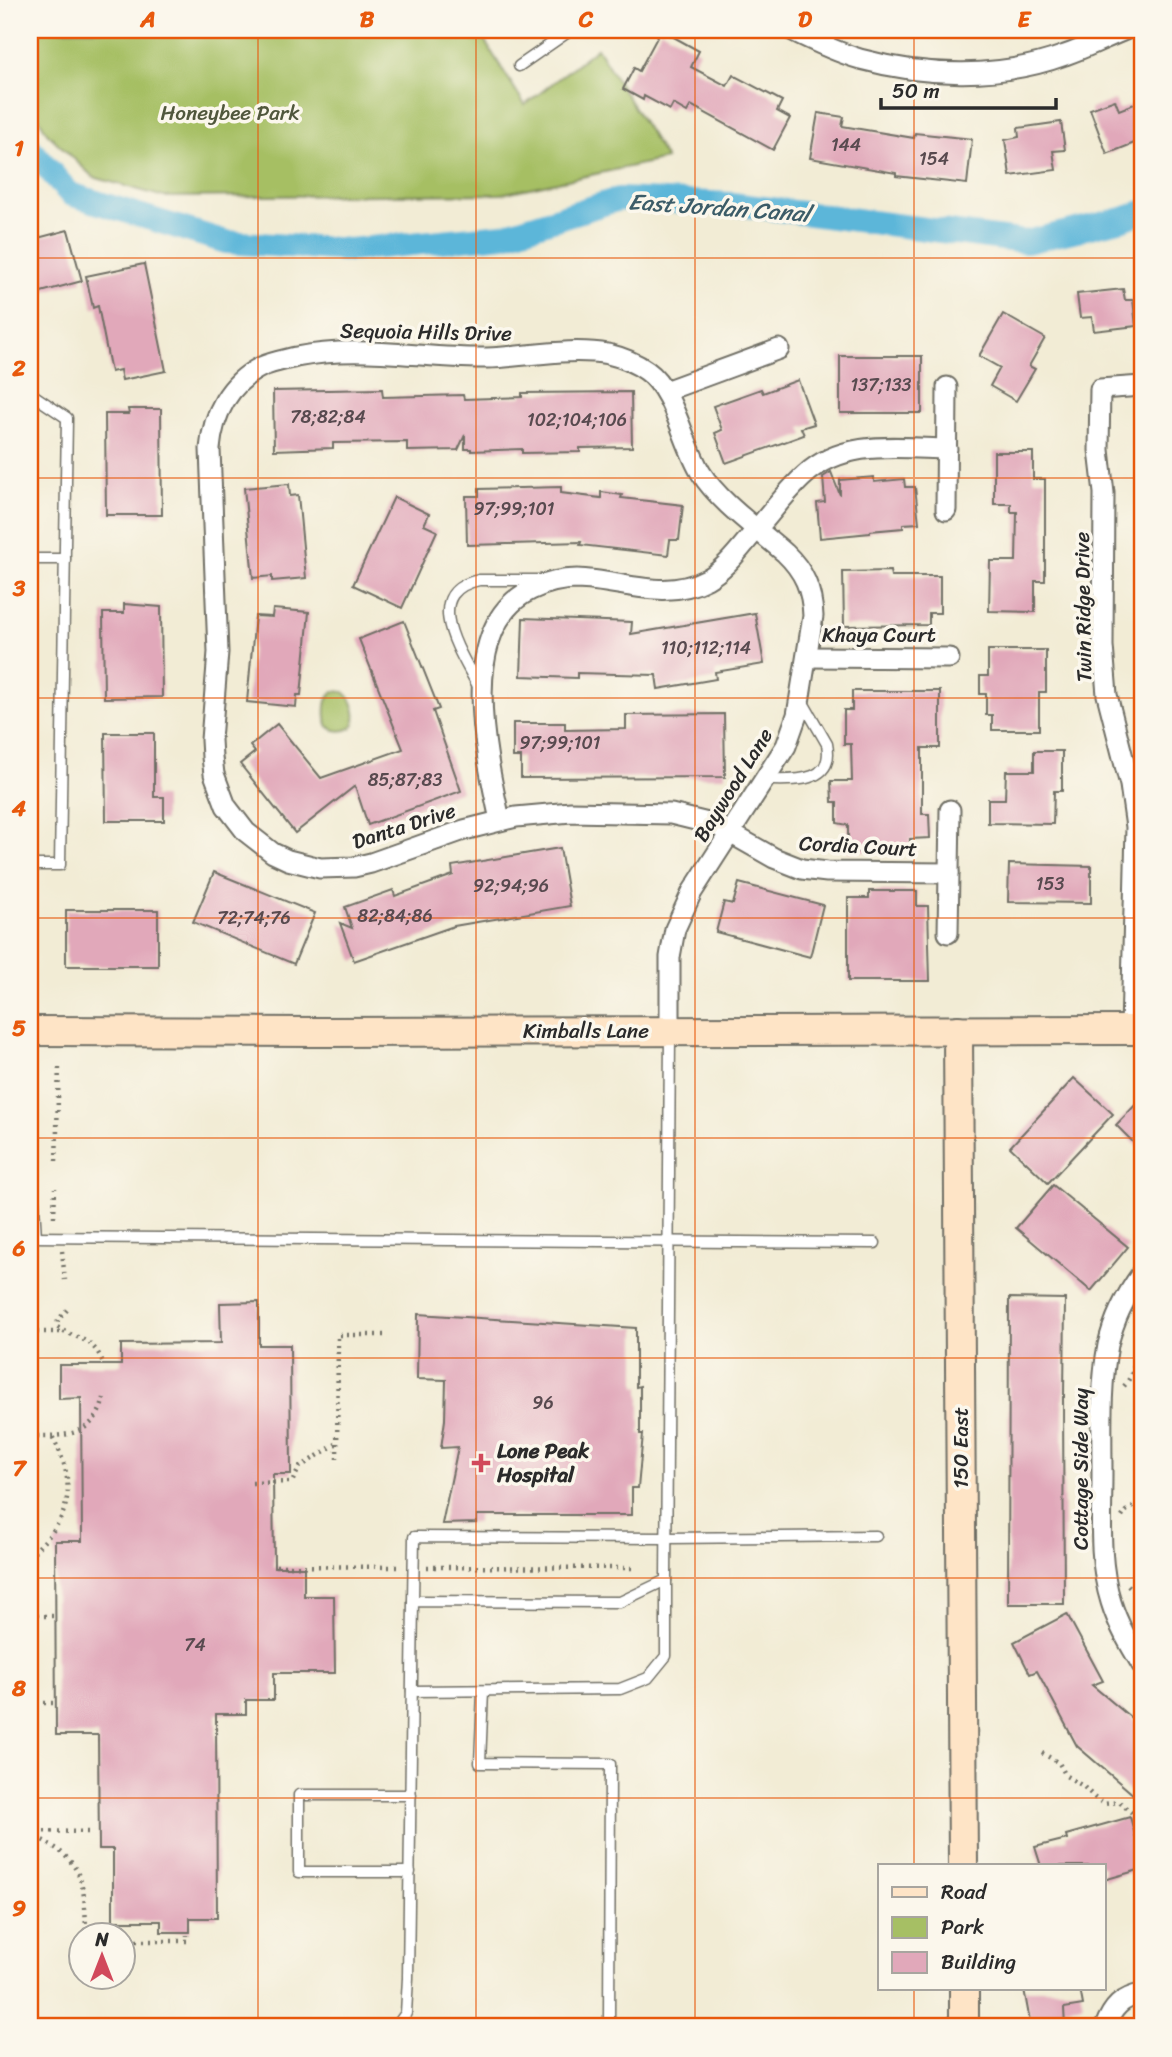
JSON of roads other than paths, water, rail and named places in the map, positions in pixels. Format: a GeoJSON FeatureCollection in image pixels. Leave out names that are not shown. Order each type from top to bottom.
{"type":"FeatureCollection","features":[{"type":"Feature","properties":{"kind":"street"},"geometry":{"type":"LineString","coordinates":[[791,30],[858,59],[944,73],[1026,66],[1064,55],[1125,30]]}},
{"type":"Feature","properties":{"kind":"street"},"geometry":{"type":"LineString","coordinates":[[665,391],[779,349]]}},
{"type":"Feature","properties":{"kind":"street","name":"Sequoia Hills Drive"},"geometry":{"type":"LineString","coordinates":[[224,400],[240,381],[273,362],[343,351],[376,351],[447,358],[593,353],[623,359],[639,366]]}},
{"type":"Feature","properties":{"kind":"street","name":"Baywood Lane"},"geometry":{"type":"LineString","coordinates":[[639,366],[655,378],[665,391],[702,474],[719,495],[796,563],[810,588],[813,616],[792,732],[778,760],[692,891],[675,929],[670,957],[670,1031]]}},
{"type":"Feature","properties":{"kind":"street","name":"Twin Ridge Drive"},"geometry":{"type":"LineString","coordinates":[[1137,1030],[1136,827],[1130,785],[1107,695],[1103,646],[1104,493],[1099,450],[1100,389],[1142,386]]}},
{"type":"Feature","properties":{"kind":"street"},"geometry":{"type":"LineString","coordinates":[[947,387],[947,510]]}},
{"type":"Feature","properties":{"kind":"street","name":"Danta Drive"},"geometry":{"type":"LineString","coordinates":[[224,400],[215,421],[210,449],[218,652],[211,740],[214,774],[226,806],[259,844],[288,860],[320,868],[346,868],[370,863],[464,830],[500,820],[543,813],[671,814],[700,820],[731,833]]}},
{"type":"Feature","properties":{"kind":"street"},"geometry":{"type":"LineString","coordinates":[[500,820],[487,751],[483,696],[485,654],[499,619],[515,600],[525,592],[563,580],[578,579],[657,590],[683,588],[710,578],[721,569],[804,475],[833,456],[874,447],[947,449]]}},
{"type":"Feature","properties":{"kind":"street","name":"Khaya Court"},"geometry":{"type":"LineString","coordinates":[[807,657],[950,658]]}},
{"type":"Feature","properties":{"kind":"street"},"geometry":{"type":"LineString","coordinates":[[948,933],[950,810]]}},
{"type":"Feature","properties":{"kind":"street","name":"Cordia Court"},"geometry":{"type":"LineString","coordinates":[[731,833],[774,858],[802,869],[827,872],[949,873]]}},
{"type":"Feature","properties":{"kind":"street","name":"150 East"},"geometry":{"type":"LineString","coordinates":[[958,1030],[963,1864]]}},
{"type":"Feature","properties":{"kind":"street","name":"Kimballs Lane"},"geometry":{"type":"LineString","coordinates":[[30,1031],[1137,1030]]}},
{"type":"Feature","properties":{"kind":"street","name":"Cottage Side Way"},"geometry":{"type":"LineString","coordinates":[[1142,1273],[1121,1307],[1105,1362],[1102,1402],[1102,1534],[1103,1558],[1111,1602],[1119,1624],[1142,1665]]}},
{"type":"Feature","properties":{"kind":"street"},"geometry":{"type":"LineString","coordinates":[[964,1990],[964,2027]]}},
{"type":"Feature","properties":{"kind":"street"},"geometry":{"type":"LineString","coordinates":[[1105,2027],[1117,2004],[1125,1998],[1142,1994]]}},
{"type":"Feature","properties":{"kind":"lane"},"geometry":{"type":"LineString","coordinates":[[519,66],[571,30]]}},
{"type":"Feature","properties":{"kind":"lane"},"geometry":{"type":"LineString","coordinates":[[30,393],[67,418],[60,865],[30,865]]}},
{"type":"Feature","properties":{"kind":"lane"},"geometry":{"type":"LineString","coordinates":[[30,559],[65,559]]}},
{"type":"Feature","properties":{"kind":"lane"},"geometry":{"type":"LineString","coordinates":[[483,696],[447,621],[447,611],[454,593],[469,582],[479,580],[563,580]]}},
{"type":"Feature","properties":{"kind":"lane"},"geometry":{"type":"LineString","coordinates":[[765,780],[804,779],[819,773],[824,767],[829,752],[827,744],[800,698]]}},
{"type":"Feature","properties":{"kind":"lane"},"geometry":{"type":"LineString","coordinates":[[412,1691],[620,1689],[648,1678],[666,1656],[670,1031]]}},
{"type":"Feature","properties":{"kind":"lane"},"geometry":{"type":"LineString","coordinates":[[30,1143],[33,1237],[875,1243]]}},
{"type":"Feature","properties":{"kind":"lane"},"geometry":{"type":"LineString","coordinates":[[396,2027],[406,2013],[408,1978],[414,1537],[876,1536]]}},
{"type":"Feature","properties":{"kind":"lane"},"geometry":{"type":"LineString","coordinates":[[413,1601],[620,1602],[666,1580]]}},
{"type":"Feature","properties":{"kind":"lane"},"geometry":{"type":"LineString","coordinates":[[483,1690],[480,1763],[610,1764],[609,2027]]}},
{"type":"Feature","properties":{"kind":"lane"},"geometry":{"type":"LineString","coordinates":[[410,1872],[299,1872],[299,1795],[411,1795]]}},
{"type":"Feature","properties":{"kind":"waterway","name":"East Jordan Canal"},"geometry":{"type":"LineString","coordinates":[[30,148],[70,194],[226,242],[349,250],[504,235],[619,199],[732,204],[1026,242],[1142,212]]}},
{"type":"Feature","properties":{"kind":"place","name":"Lone Peak Hospital"},"geometry":{"type":"Point","coordinates":[481,1463]}},
{"type":"Feature","properties":{"kind":"park label","name":"Honeybee Park"},"geometry":{"type":"Point","coordinates":[230,113]}}]}
